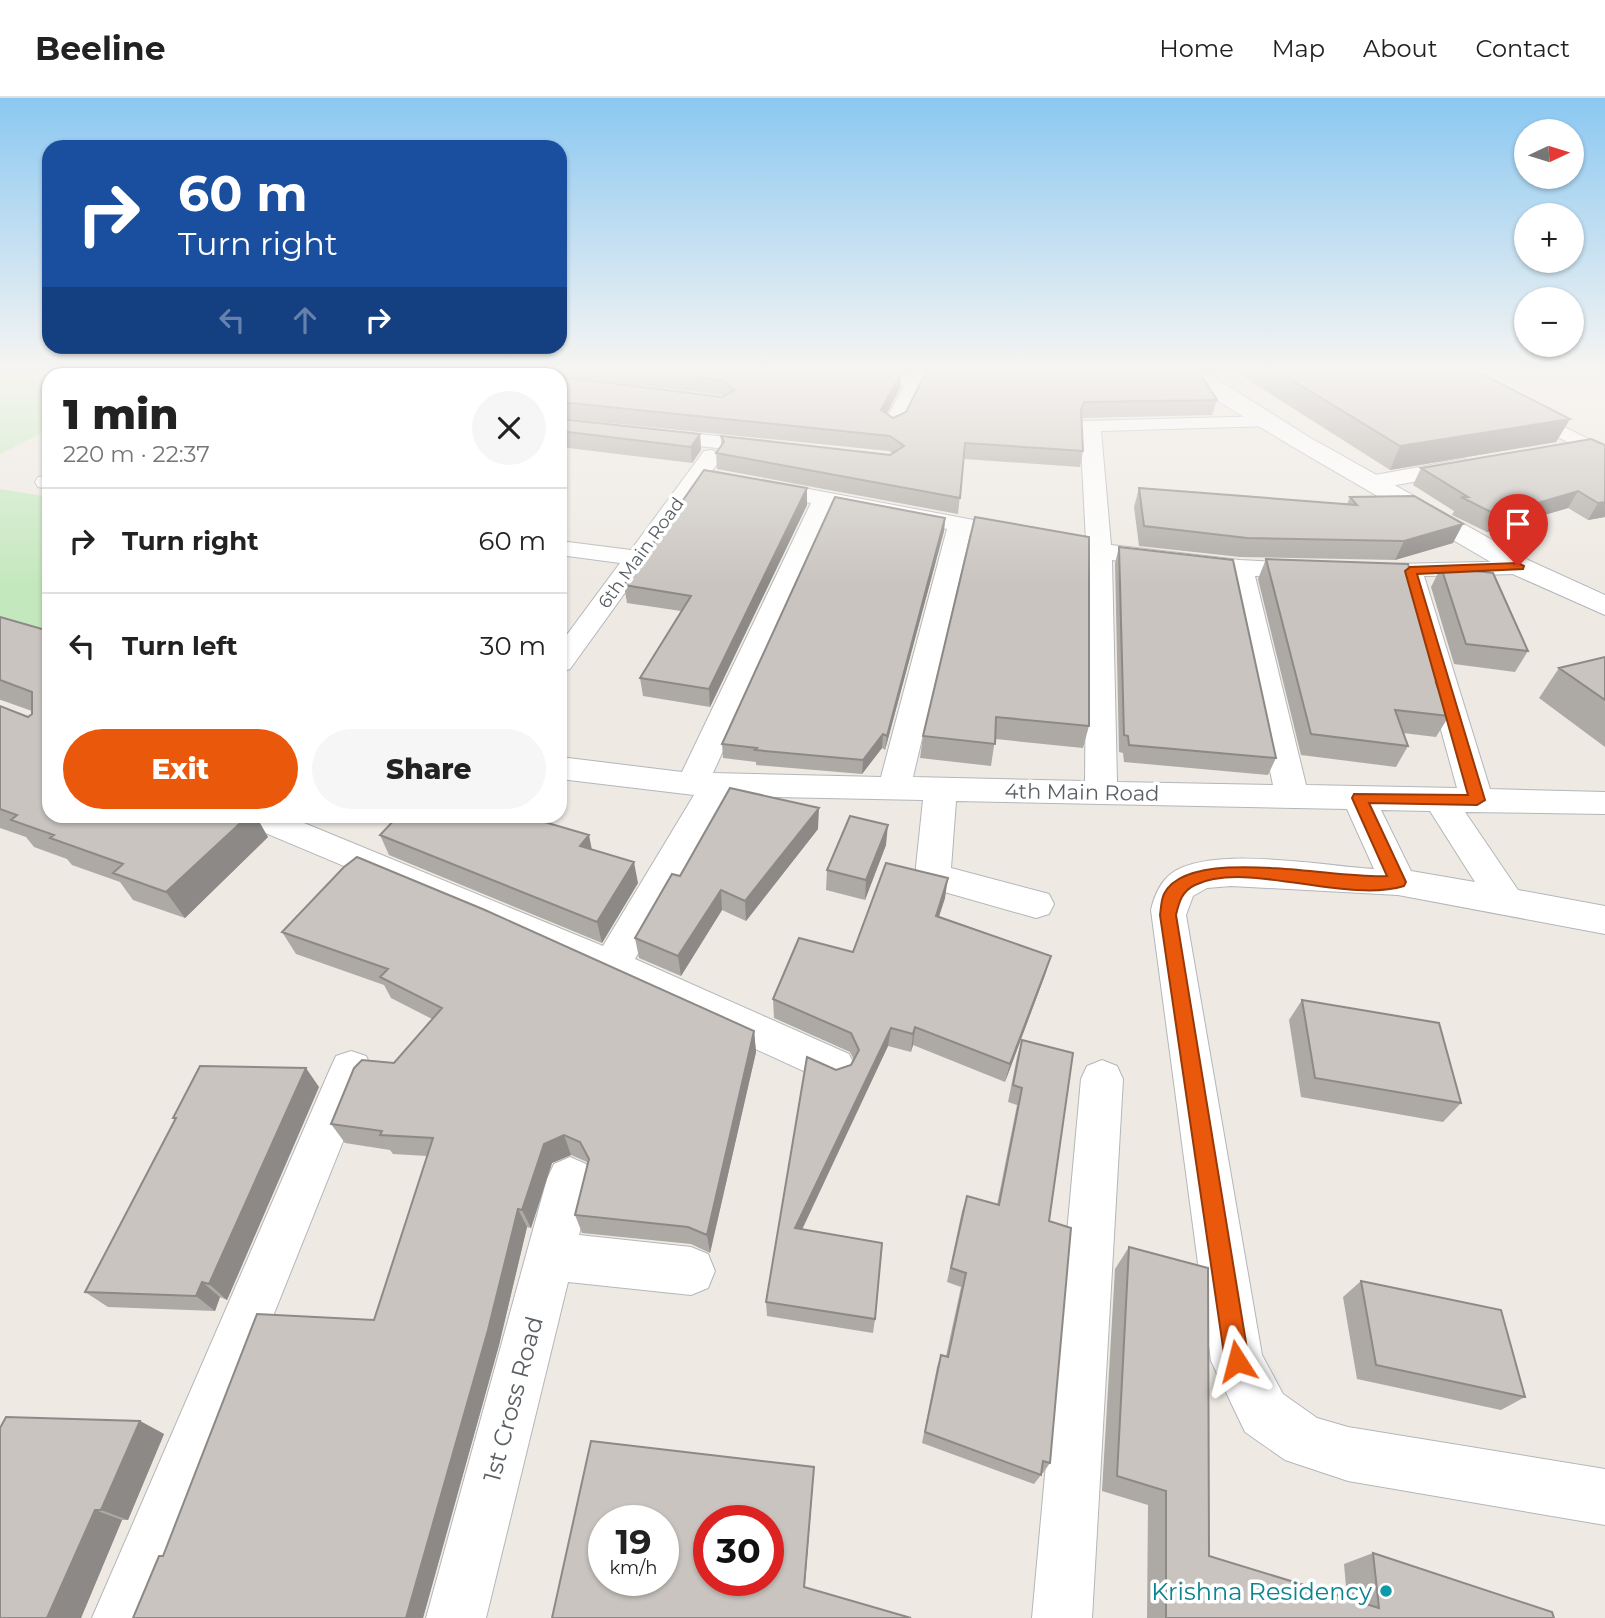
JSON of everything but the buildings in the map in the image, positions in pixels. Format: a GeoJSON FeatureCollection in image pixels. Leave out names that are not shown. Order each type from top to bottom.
{"type":"FeatureCollection","features":[{"type":"Feature","properties":{"kind":"main road"},"geometry":{"type":"LineString","coordinates":[[1305,443],[1518,566],[1605,606]]}},
{"type":"Feature","properties":{"kind":"street","name":"6th Main Road"},"geometry":{"type":"LineString","coordinates":[[567,653],[721,443]]}},
{"type":"Feature","properties":{"kind":"street"},"geometry":{"type":"LineString","coordinates":[[730,443],[792,450]]}},
{"type":"Feature","properties":{"kind":"street"},"geometry":{"type":"LineString","coordinates":[[1091,443],[1099,551],[1101,792]]}},
{"type":"Feature","properties":{"kind":"street"},"geometry":{"type":"LineString","coordinates":[[1547,452],[1599,447]]}},
{"type":"Feature","properties":{"kind":"street"},"geometry":{"type":"LineString","coordinates":[[1375,482],[1483,463]]}},
{"type":"Feature","properties":{"kind":"street"},"geometry":{"type":"LineString","coordinates":[[698,475],[1099,551],[1240,568],[1410,571],[1518,566]]}},
{"type":"Feature","properties":{"kind":"street"},"geometry":{"type":"LineString","coordinates":[[611,966],[705,784],[825,499]]}},
{"type":"Feature","properties":{"kind":"street"},"geometry":{"type":"LineString","coordinates":[[894,788],[960,524]]}},
{"type":"Feature","properties":{"kind":"street"},"geometry":{"type":"LineString","coordinates":[[567,549],[637,558]]}},
{"type":"Feature","properties":{"kind":"street"},"geometry":{"type":"LineString","coordinates":[[1240,568],[1292,797]]}},
{"type":"Feature","properties":{"kind":"street"},"geometry":{"type":"LineString","coordinates":[[1410,571],[1477,800]]}},
{"type":"Feature","properties":{"kind":"street","name":"4th Main Road"},"geometry":{"type":"LineString","coordinates":[[567,769],[705,784],[1605,803]]}},
{"type":"Feature","properties":{"kind":"street"},"geometry":{"type":"LineString","coordinates":[[941,789],[933,876],[1036,904]]}},
{"type":"Feature","properties":{"kind":"street"},"geometry":{"type":"LineString","coordinates":[[1359,798],[1398,882]]}},
{"type":"Feature","properties":{"kind":"street"},"geometry":{"type":"LineString","coordinates":[[1440,800],[1505,900]]}},
{"type":"Feature","properties":{"kind":"street"},"geometry":{"type":"LineString","coordinates":[[273,823],[507,919],[834,1067]]}},
{"type":"Feature","properties":{"kind":"street"},"geometry":{"type":"LineString","coordinates":[[1605,920],[1398,882],[1370,884],[1229,872],[1190,880],[1172,896],[1168,915],[1237,1361],[1264,1413],[1304,1441],[1348,1454],[1605,1497]]}},
{"type":"Feature","properties":{"kind":"street"},"geometry":{"type":"LineString","coordinates":[[122,1618],[351,1069]]}},
{"type":"Feature","properties":{"kind":"street"},"geometry":{"type":"LineString","coordinates":[[1062,1618],[1102,1079]]}},
{"type":"Feature","properties":{"kind":"street","name":"1st Cross Road"},"geometry":{"type":"LineString","coordinates":[[456,1618],[570,1180]]}},
{"type":"Feature","properties":{"kind":"street"},"geometry":{"type":"LineString","coordinates":[[550,1256],[691,1271]]}},
{"type":"Feature","properties":{"kind":"green space"},"geometry":{"type":"Polygon","coordinates":[[[0,443],[22,443],[0,454],[0,443]]]}},
{"type":"Feature","properties":{"kind":"green space"},"geometry":{"type":"Polygon","coordinates":[[[0,489],[42,496],[42,630],[0,618],[0,489]]]}},
{"type":"Feature","properties":{"kind":"place","name":"Krishna Residency"},"geometry":{"type":"Point","coordinates":[1386,1591]}},
{"type":"Feature","properties":{"kind":"route"},"geometry":{"type":"LineString","coordinates":[[1237,1361],[1168,915],[1172,896],[1190,880],[1229,872],[1370,884],[1398,882],[1359,798],[1477,800],[1410,571],[1518,566]]}}]}
